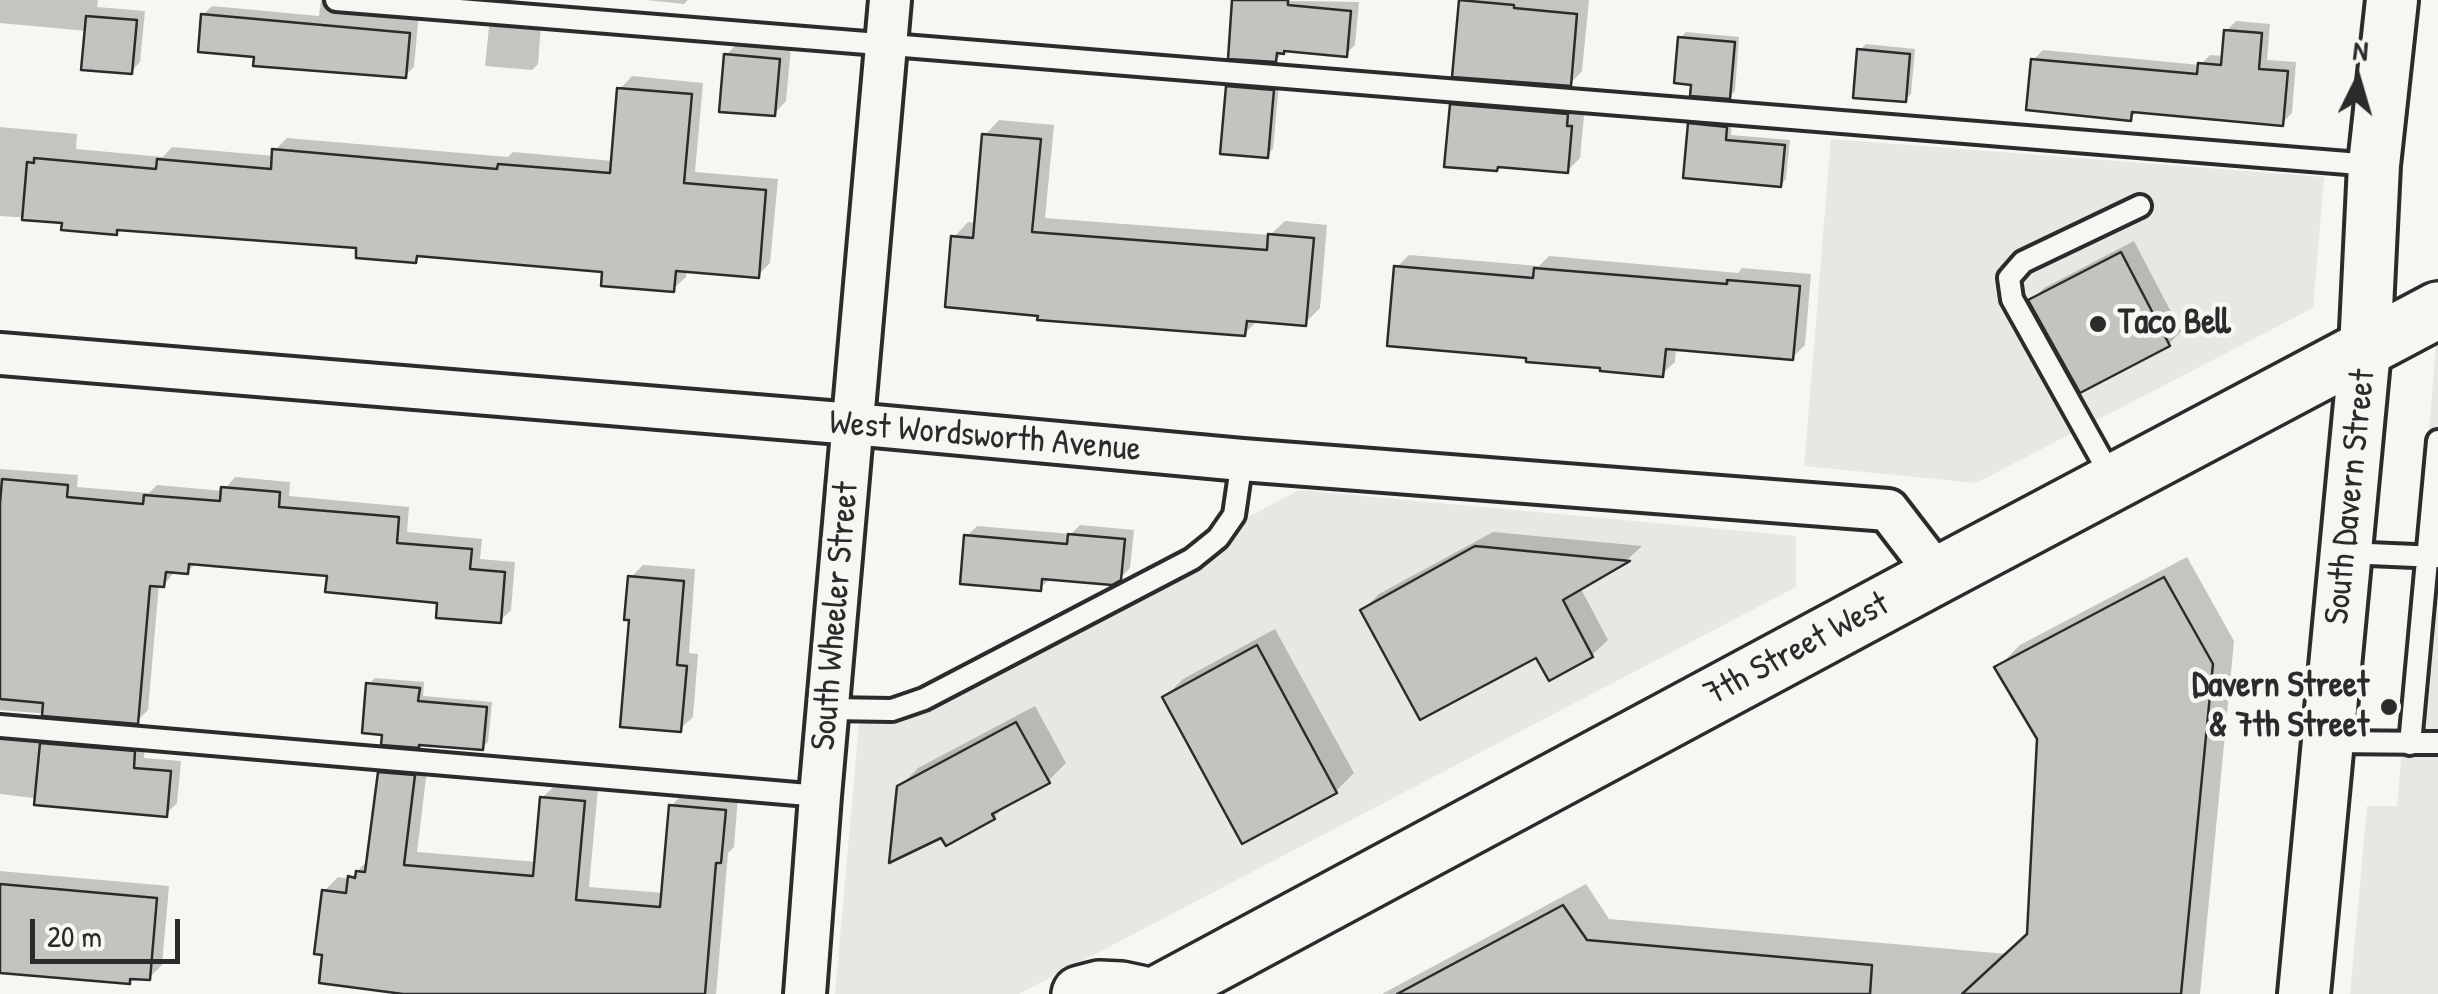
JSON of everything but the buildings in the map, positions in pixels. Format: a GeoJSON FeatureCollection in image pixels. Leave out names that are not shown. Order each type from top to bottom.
{"type":"FeatureCollection","features":[{"type":"Feature","properties":{"kind":"main road","name":"7th Street West"},"geometry":{"type":"LineString","coordinates":[[1158,994],[2438,310]]}},
{"type":"Feature","properties":{"kind":"main road"},"geometry":{"type":"LineString","coordinates":[[1080,994],[1110,990],[1140,994]]}},
{"type":"Feature","properties":{"kind":"street","name":"South Wheeler Street"},"geometry":{"type":"LineString","coordinates":[[805,994],[890,0]]}},
{"type":"Feature","properties":{"kind":"street","name":"South Davern Street"},"geometry":{"type":"LineString","coordinates":[[2304,994],[2365,350],[2374,165],[2392,0]]}},
{"type":"Feature","properties":{"kind":"street","name":"West Wordsworth Avenue"},"geometry":{"type":"LineString","coordinates":[[0,354],[1242,460],[1888,510],[1938,574]]}},
{"type":"Feature","properties":{"kind":"lane"},"geometry":{"type":"LineString","coordinates":[[336,0],[2374,165]]}},
{"type":"Feature","properties":{"kind":"lane"},"geometry":{"type":"LineString","coordinates":[[2114,482],[2012,299],[2009,278],[2023,262],[2140,206]]}},
{"type":"Feature","properties":{"kind":"lane"},"geometry":{"type":"LineString","coordinates":[[2410,744],[2433,557],[2438,441]]}},
{"type":"Feature","properties":{"kind":"lane"},"geometry":{"type":"LineString","coordinates":[[829,709],[892,710],[924,699],[1192,559],[1218,538],[1234,516],[1242,460]]}},
{"type":"Feature","properties":{"kind":"lane"},"geometry":{"type":"LineString","coordinates":[[2346,553],[2433,557]]}},
{"type":"Feature","properties":{"kind":"lane"},"geometry":{"type":"LineString","coordinates":[[0,726],[820,796]]}},
{"type":"Feature","properties":{"kind":"lane"},"geometry":{"type":"LineString","coordinates":[[2327,742],[2438,743]]}},
{"type":"Feature","properties":{"kind":"shaded area"},"geometry":{"type":"Polygon","coordinates":[[[1831,139],[2324,177],[2313,308],[1976,483],[1804,466],[1831,139]]]}},
{"type":"Feature","properties":{"kind":"shaded area"},"geometry":{"type":"Polygon","coordinates":[[[2438,323],[2438,994],[2350,994],[2367,806],[2397,806],[2438,323]]]}},
{"type":"Feature","properties":{"kind":"shaded area"},"geometry":{"type":"Polygon","coordinates":[[[1299,490],[1796,536],[1796,587],[1019,994],[835,994],[859,724],[1299,490]]]}},
{"type":"Feature","properties":{"kind":"place","name":"Taco Bell"},"geometry":{"type":"Point","coordinates":[2098,324]}},
{"type":"Feature","properties":{"kind":"place","name":"Davern Street & 7th Street"},"geometry":{"type":"Point","coordinates":[2389,707]}}]}
